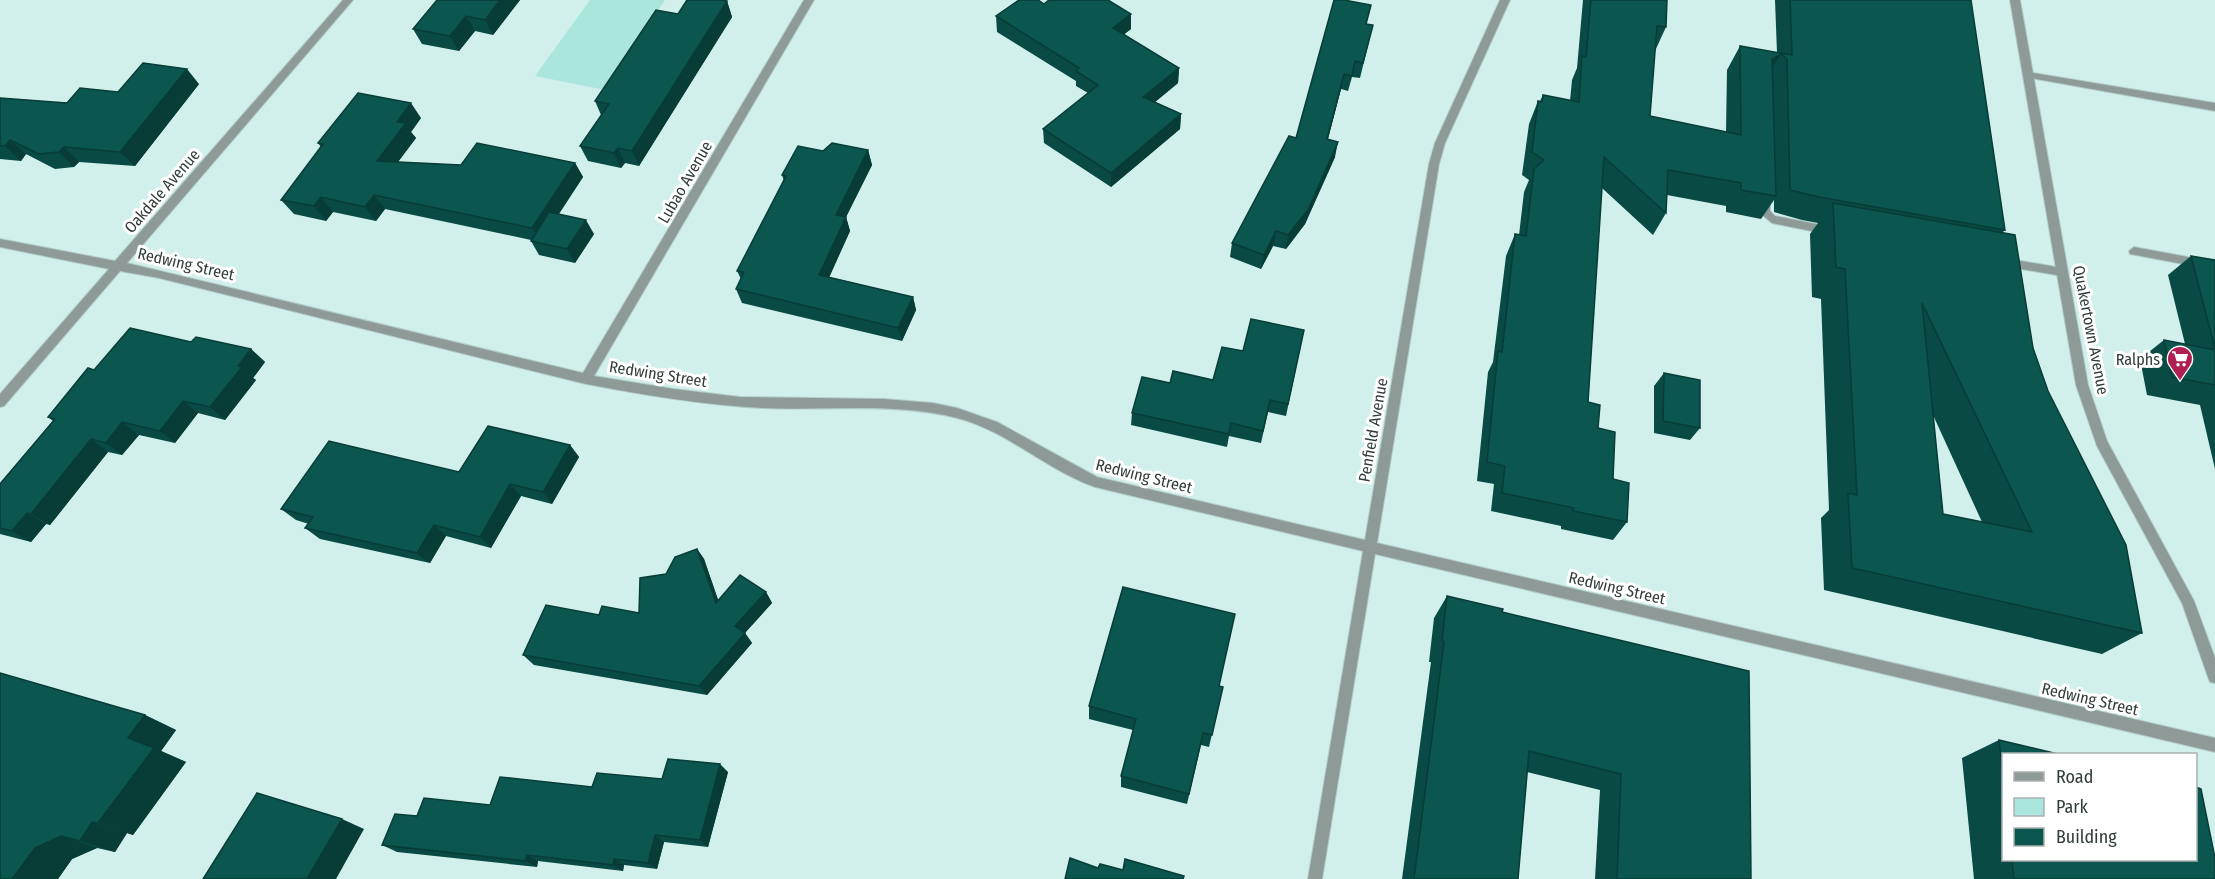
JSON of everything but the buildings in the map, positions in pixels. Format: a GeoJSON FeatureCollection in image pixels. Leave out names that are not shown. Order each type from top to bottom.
{"type":"FeatureCollection","features":[{"type":"Feature","properties":{"kind":"street","name":"Oakdale Avenue"},"geometry":{"type":"LineString","coordinates":[[0,402],[348,0]]}},
{"type":"Feature","properties":{"kind":"street","name":"Lubao Avenue"},"geometry":{"type":"LineString","coordinates":[[586,379],[809,0]]}},
{"type":"Feature","properties":{"kind":"street","name":"Penfield Avenue"},"geometry":{"type":"LineString","coordinates":[[1315,879],[1434,164],[1440,143],[1505,0]]}},
{"type":"Feature","properties":{"kind":"street","name":"Quakertown Avenue"},"geometry":{"type":"LineString","coordinates":[[2015,0],[2082,385],[2101,442],[2188,601],[2215,677]]}},
{"type":"Feature","properties":{"kind":"street"},"geometry":{"type":"LineString","coordinates":[[2028,75],[2215,107]]}},
{"type":"Feature","properties":{"kind":"street"},"geometry":{"type":"LineString","coordinates":[[1765,190],[1767,217],[1837,232]]}},
{"type":"Feature","properties":{"kind":"street","name":"Redwing Street"},"geometry":{"type":"LineString","coordinates":[[0,243],[159,274],[586,379],[700,398],[764,403],[893,403],[958,413],[996,429],[1074,473],[1095,482],[2215,745]]}},
{"type":"Feature","properties":{"kind":"street"},"geometry":{"type":"LineString","coordinates":[[2134,251],[2215,266]]}},
{"type":"Feature","properties":{"kind":"street"},"geometry":{"type":"LineString","coordinates":[[1990,259],[2062,272]]}},
{"type":"Feature","properties":{"kind":"green space"},"geometry":{"type":"Polygon","coordinates":[[[590,0],[665,0],[605,90],[535,76],[590,0]]]}},
{"type":"Feature","properties":{"kind":"place","name":"Ralphs"},"geometry":{"type":"Point","coordinates":[2180,382]}}]}
